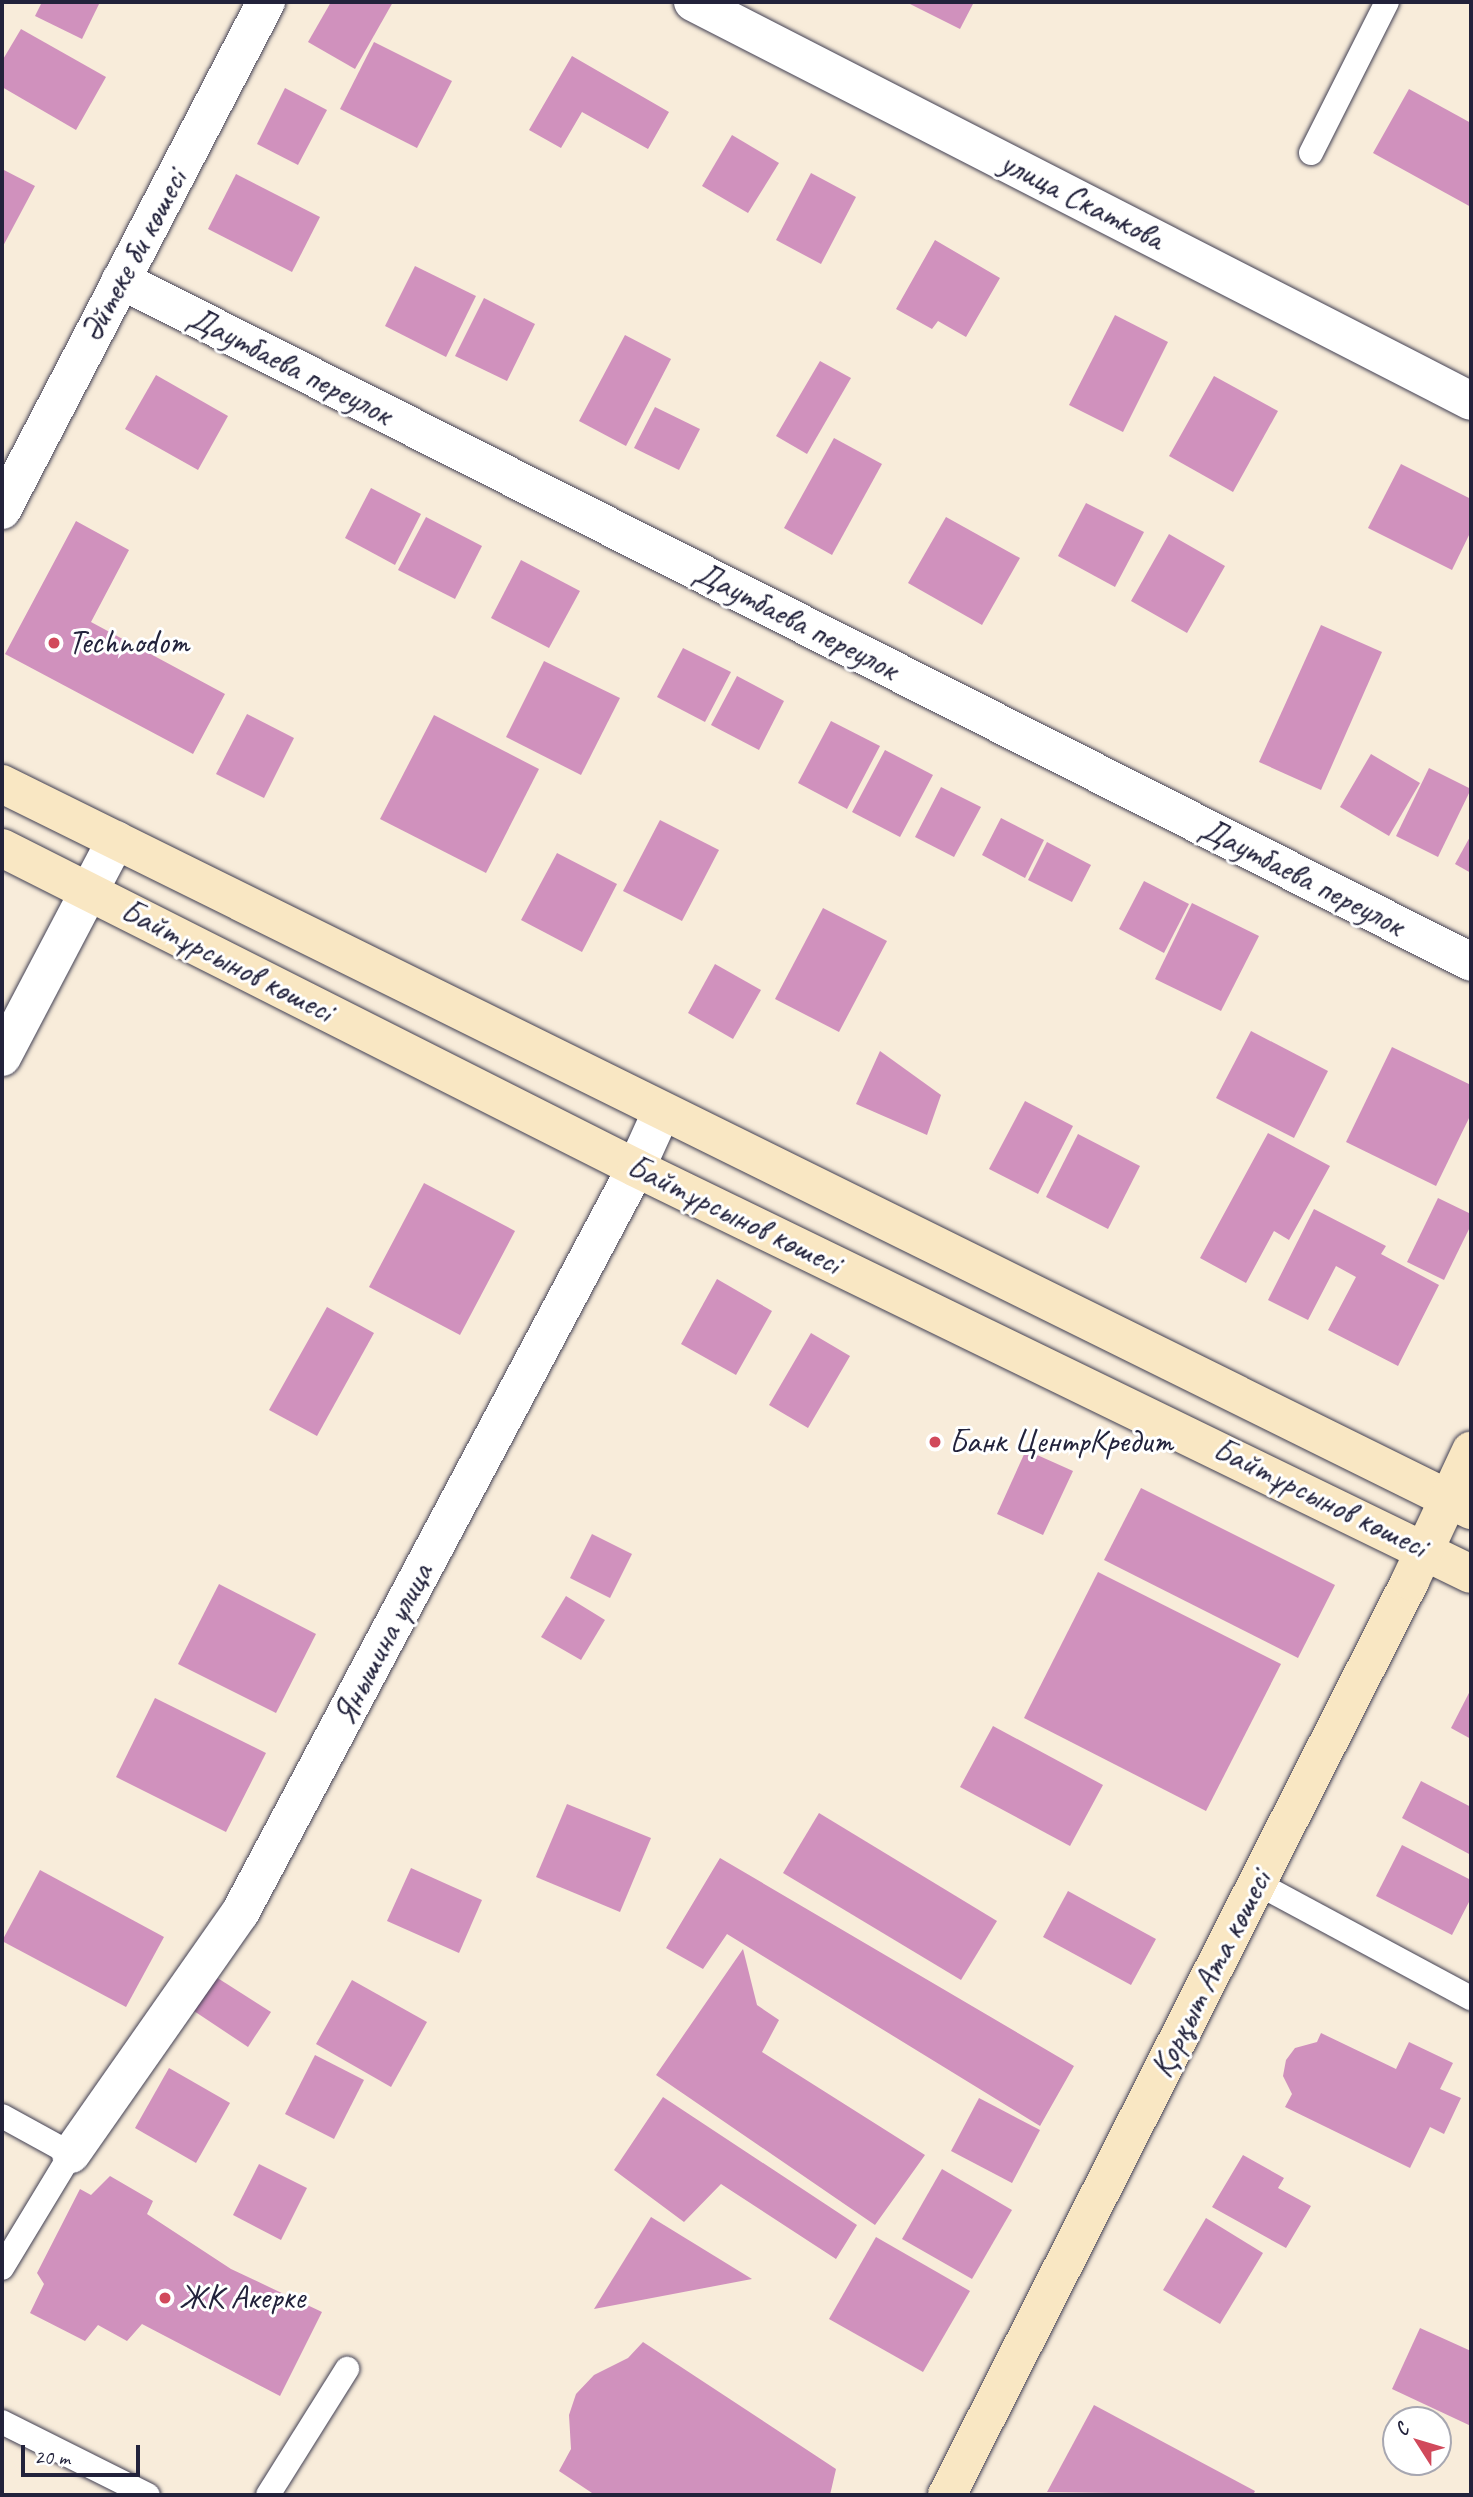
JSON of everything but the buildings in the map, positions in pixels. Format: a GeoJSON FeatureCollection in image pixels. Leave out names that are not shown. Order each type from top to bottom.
{"type":"FeatureCollection","features":[{"type":"Feature","properties":{"kind":"main road","name":"Байтұрсынов көшесі"},"geometry":{"type":"LineString","coordinates":[[2,784],[661,1113],[1459,1504]]}},
{"type":"Feature","properties":{"kind":"main road","name":"Байтұрсынов көшесі"},"geometry":{"type":"LineString","coordinates":[[2,848],[636,1168],[1426,1549],[1471,1574]]}},
{"type":"Feature","properties":{"kind":"main road","name":"Қорқыт Ата көшесі"},"geometry":{"type":"LineString","coordinates":[[947,2495],[1426,1549],[1459,1504],[1471,1451]]}},
{"type":"Feature","properties":{"kind":"street","name":"Әйтеке би көшесі"},"geometry":{"type":"LineString","coordinates":[[2,510],[266,2]]}},
{"type":"Feature","properties":{"kind":"street","name":"улица Скаткова"},"geometry":{"type":"LineString","coordinates":[[693,2],[1471,401]]}},
{"type":"Feature","properties":{"kind":"street","name":"Даутбаева переулок"},"geometry":{"type":"LineString","coordinates":[[121,280],[1471,962]]}},
{"type":"Feature","properties":{"kind":"street"},"geometry":{"type":"LineString","coordinates":[[2,1057],[116,840]]}},
{"type":"Feature","properties":{"kind":"street","name":"Янышина улица"},"geometry":{"type":"LineString","coordinates":[[71,2154],[240,1913],[636,1168],[661,1113]]}},
{"type":"Feature","properties":{"kind":"lane"},"geometry":{"type":"LineString","coordinates":[[1311,153],[1387,2]]}},
{"type":"Feature","properties":{"kind":"lane"},"geometry":{"type":"LineString","coordinates":[[1257,1883],[1471,1998]]}},
{"type":"Feature","properties":{"kind":"lane"},"geometry":{"type":"LineString","coordinates":[[2,2116],[71,2154],[2,2268]]}},
{"type":"Feature","properties":{"kind":"lane"},"geometry":{"type":"LineString","coordinates":[[268,2495],[347,2369]]}},
{"type":"Feature","properties":{"kind":"lane"},"geometry":{"type":"LineString","coordinates":[[2,2422],[148,2495]]}},
{"type":"Feature","properties":{"kind":"place","name":"Technodom"},"geometry":{"type":"Point","coordinates":[54,643]}},
{"type":"Feature","properties":{"kind":"place","name":"Банк ЦентрКредит"},"geometry":{"type":"Point","coordinates":[935,1442]}},
{"type":"Feature","properties":{"kind":"place","name":"ЖК Акерке"},"geometry":{"type":"Point","coordinates":[165,2298]}}]}
